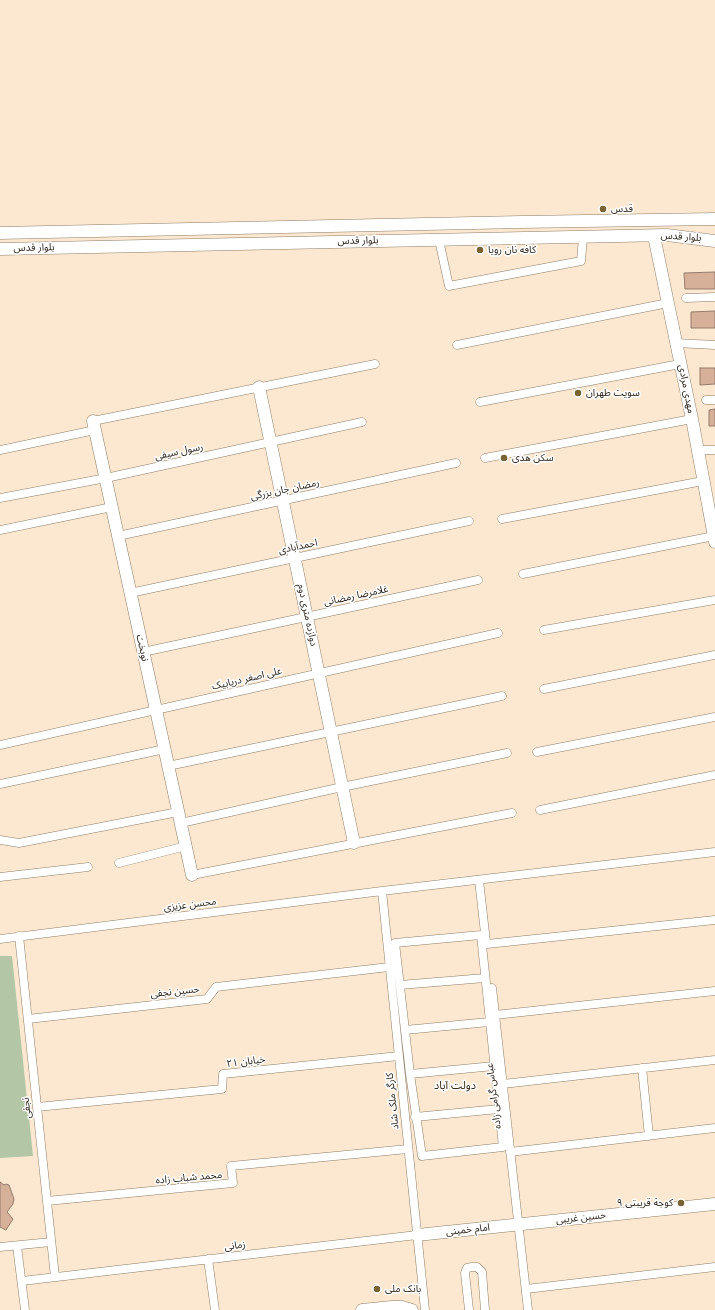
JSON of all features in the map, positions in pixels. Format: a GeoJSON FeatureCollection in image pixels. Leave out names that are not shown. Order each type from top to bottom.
{"type":"FeatureCollection","features":[{"type":"Feature","properties":{"kind":"street","name":"بلوار قدس"},"geometry":{"type":"LineString","coordinates":[[0,233],[591,220],[715,219]]}},
{"type":"Feature","properties":{"kind":"street","name":"بلوار قدس"},"geometry":{"type":"LineString","coordinates":[[0,249],[654,236],[673,236],[715,240]]}},
{"type":"Feature","properties":{"kind":"street","name":"مهدی مرادی"},"geometry":{"type":"LineString","coordinates":[[654,236],[692,419],[714,539]]}},
{"type":"Feature","properties":{"kind":"street"},"geometry":{"type":"LineString","coordinates":[[438,240],[449,286],[581,261],[583,237]]}},
{"type":"Feature","properties":{"kind":"street"},"geometry":{"type":"LineString","coordinates":[[686,298],[715,298]]}},
{"type":"Feature","properties":{"kind":"street"},"geometry":{"type":"LineString","coordinates":[[457,345],[668,303]]}},
{"type":"Feature","properties":{"kind":"street"},"geometry":{"type":"LineString","coordinates":[[676,343],[715,345]]}},
{"type":"Feature","properties":{"kind":"street"},"geometry":{"type":"LineString","coordinates":[[0,450],[94,425],[259,387],[375,364]]}},
{"type":"Feature","properties":{"kind":"street"},"geometry":{"type":"LineString","coordinates":[[480,402],[680,364]]}},
{"type":"Feature","properties":{"kind":"street","name":"دوازده متری دوم"},"geometry":{"type":"LineString","coordinates":[[259,387],[354,843]]}},
{"type":"Feature","properties":{"kind":"street"},"geometry":{"type":"LineString","coordinates":[[706,400],[715,400]]}},
{"type":"Feature","properties":{"kind":"street"},"geometry":{"type":"LineString","coordinates":[[485,458],[692,419]]}},
{"type":"Feature","properties":{"kind":"street","name":"رسول سیفی"},"geometry":{"type":"LineString","coordinates":[[0,498],[106,478],[362,422]]}},
{"type":"Feature","properties":{"kind":"street","name":"نوبخت"},"geometry":{"type":"LineString","coordinates":[[94,425],[192,875]]}},
{"type":"Feature","properties":{"kind":"street"},"geometry":{"type":"LineString","coordinates":[[698,450],[715,450]]}},
{"type":"Feature","properties":{"kind":"street","name":"رمضان جان بزرگی"},"geometry":{"type":"LineString","coordinates":[[118,536],[456,463]]}},
{"type":"Feature","properties":{"kind":"street"},"geometry":{"type":"LineString","coordinates":[[502,519],[703,481]]}},
{"type":"Feature","properties":{"kind":"street"},"geometry":{"type":"LineString","coordinates":[[0,530],[112,507]]}},
{"type":"Feature","properties":{"kind":"street","name":"احمدآبادی"},"geometry":{"type":"LineString","coordinates":[[130,593],[469,520]]}},
{"type":"Feature","properties":{"kind":"street"},"geometry":{"type":"LineString","coordinates":[[523,574],[714,539]]}},
{"type":"Feature","properties":{"kind":"street","name":"غلامرضا رمضانی"},"geometry":{"type":"LineString","coordinates":[[143,652],[478,580]]}},
{"type":"Feature","properties":{"kind":"street"},"geometry":{"type":"LineString","coordinates":[[544,630],[715,600]]}},
{"type":"Feature","properties":{"kind":"street","name":"علی اصغر دریابیک"},"geometry":{"type":"LineString","coordinates":[[0,744],[498,632]]}},
{"type":"Feature","properties":{"kind":"street"},"geometry":{"type":"LineString","coordinates":[[544,689],[715,655]]}},
{"type":"Feature","properties":{"kind":"street"},"geometry":{"type":"LineString","coordinates":[[168,766],[502,696]]}},
{"type":"Feature","properties":{"kind":"street"},"geometry":{"type":"LineString","coordinates":[[537,752],[715,717]]}},
{"type":"Feature","properties":{"kind":"street"},"geometry":{"type":"LineString","coordinates":[[0,784],[164,749]]}},
{"type":"Feature","properties":{"kind":"street"},"geometry":{"type":"LineString","coordinates":[[0,840],[19,843],[179,817],[342,787],[507,753]]}},
{"type":"Feature","properties":{"kind":"street"},"geometry":{"type":"LineString","coordinates":[[540,810],[715,775]]}},
{"type":"Feature","properties":{"kind":"street"},"geometry":{"type":"LineString","coordinates":[[192,875],[512,813]]}},
{"type":"Feature","properties":{"kind":"street"},"geometry":{"type":"LineString","coordinates":[[119,863],[186,846]]}},
{"type":"Feature","properties":{"kind":"street","name":"محسن عزیزی"},"geometry":{"type":"LineString","coordinates":[[0,939],[382,891],[715,852]]}},
{"type":"Feature","properties":{"kind":"street"},"geometry":{"type":"LineString","coordinates":[[0,877],[88,867]]}},
{"type":"Feature","properties":{"kind":"street","name":"عباس گرامی زاده"},"geometry":{"type":"LineString","coordinates":[[479,880],[528,1310]]}},
{"type":"Feature","properties":{"kind":"street","name":"کارگر ملک شاد"},"geometry":{"type":"LineString","coordinates":[[382,891],[425,1310]]}},
{"type":"Feature","properties":{"kind":"street"},"geometry":{"type":"LineString","coordinates":[[487,944],[715,920]]}},
{"type":"Feature","properties":{"kind":"street"},"geometry":{"type":"LineString","coordinates":[[481,935],[485,978],[503,1147],[422,1156],[415,1117],[395,943],[481,935]]}},
{"type":"Feature","properties":{"kind":"street","name":"نجفی"},"geometry":{"type":"LineString","coordinates":[[19,936],[55,1277]]}},
{"type":"Feature","properties":{"kind":"street","name":"حسین نجفی"},"geometry":{"type":"LineString","coordinates":[[28,1019],[207,999],[216,987],[389,967]]}},
{"type":"Feature","properties":{"kind":"street"},"geometry":{"type":"LineString","coordinates":[[400,985],[485,978]]}},
{"type":"Feature","properties":{"kind":"street"},"geometry":{"type":"LineString","coordinates":[[495,1015],[715,991]]}},
{"type":"Feature","properties":{"kind":"street"},"geometry":{"type":"LineString","coordinates":[[405,1030],[490,1022]]}},
{"type":"Feature","properties":{"kind":"street"},"geometry":{"type":"LineString","coordinates":[[399,1060],[409,1063]]}},
{"type":"Feature","properties":{"kind":"street","name":"خیابان ۲۱"},"geometry":{"type":"LineString","coordinates":[[37,1107],[222,1089],[223,1074],[399,1060]]}},
{"type":"Feature","properties":{"kind":"street"},"geometry":{"type":"LineString","coordinates":[[503,1084],[715,1060]]}},
{"type":"Feature","properties":{"kind":"street"},"geometry":{"type":"LineString","coordinates":[[410,1074],[494,1066]]}},
{"type":"Feature","properties":{"kind":"street"},"geometry":{"type":"LineString","coordinates":[[642,1068],[649,1136]]}},
{"type":"Feature","properties":{"kind":"street"},"geometry":{"type":"LineString","coordinates":[[415,1117],[499,1109]]}},
{"type":"Feature","properties":{"kind":"street"},"geometry":{"type":"LineString","coordinates":[[510,1152],[715,1128]]}},
{"type":"Feature","properties":{"kind":"street","name":"محمد شباب زاده"},"geometry":{"type":"LineString","coordinates":[[47,1201],[233,1183],[231,1166],[408,1149]]}},
{"type":"Feature","properties":{"kind":"street","name":"حسین غریبی"},"geometry":{"type":"LineString","coordinates":[[518,1225],[715,1204]]}},
{"type":"Feature","properties":{"kind":"street","name":"امام خمینی"},"geometry":{"type":"LineString","coordinates":[[417,1235],[518,1225]]}},
{"type":"Feature","properties":{"kind":"street","name":"زمانی"},"geometry":{"type":"LineString","coordinates":[[22,1282],[417,1235]]}},
{"type":"Feature","properties":{"kind":"street"},"geometry":{"type":"LineString","coordinates":[[0,1247],[51,1242]]}},
{"type":"Feature","properties":{"kind":"street"},"geometry":{"type":"LineString","coordinates":[[17,1246],[25,1310]]}},
{"type":"Feature","properties":{"kind":"street"},"geometry":{"type":"LineString","coordinates":[[208,1259],[215,1310]]}},
{"type":"Feature","properties":{"kind":"street"},"geometry":{"type":"LineString","coordinates":[[469,1310],[465,1273],[467,1268],[477,1267],[482,1272],[485,1310]]}},
{"type":"Feature","properties":{"kind":"street"},"geometry":{"type":"LineString","coordinates":[[526,1289],[715,1267]]}},
{"type":"Feature","properties":{"kind":"street"},"geometry":{"type":"LineString","coordinates":[[362,1310],[402,1307],[412,1310]]}},
{"type":"Feature","properties":{"kind":"green space"},"geometry":{"type":"Polygon","coordinates":[[[0,956],[12,956],[33,1156],[0,1158],[0,956]]]}},
{"type":"Feature","properties":{"kind":"building"},"geometry":{"type":"Polygon","coordinates":[[[715,272],[715,289],[685,289],[684,273],[715,272]]]}},
{"type":"Feature","properties":{"kind":"building"},"geometry":{"type":"Polygon","coordinates":[[[715,311],[715,328],[691,328],[691,312],[715,311]]]}},
{"type":"Feature","properties":{"kind":"building"},"geometry":{"type":"Polygon","coordinates":[[[700,368],[715,368],[715,384],[700,385],[700,368]]]}},
{"type":"Feature","properties":{"kind":"building"},"geometry":{"type":"Polygon","coordinates":[[[715,409],[715,426],[709,426],[709,410],[715,409]]]}},
{"type":"Feature","properties":{"kind":"building"},"geometry":{"type":"Polygon","coordinates":[[[0,1182],[4,1185],[9,1185],[14,1199],[13,1204],[7,1212],[13,1219],[6,1230],[0,1227],[0,1182]]]}},
{"type":"Feature","properties":{"kind":"place","name":"قدس"},"geometry":{"type":"Point","coordinates":[603,209]}},
{"type":"Feature","properties":{"kind":"place","name":"کافه نان رویا"},"geometry":{"type":"Point","coordinates":[480,250]}},
{"type":"Feature","properties":{"kind":"place","name":"سويت طهران"},"geometry":{"type":"Point","coordinates":[578,393]}},
{"type":"Feature","properties":{"kind":"place","name":"سكن هدى"},"geometry":{"type":"Point","coordinates":[504,458]}},
{"type":"Feature","properties":{"kind":"place","name":"۹ کوجة قریبتی"},"geometry":{"type":"Point","coordinates":[681,1203]}},
{"type":"Feature","properties":{"kind":"place","name":"بانک ملی"},"geometry":{"type":"Point","coordinates":[377,1289]}},
{"type":"Feature","properties":{"kind":"district","name":"دولت آباد"},"geometry":{"type":"Point","coordinates":[455,1086]}}]}
